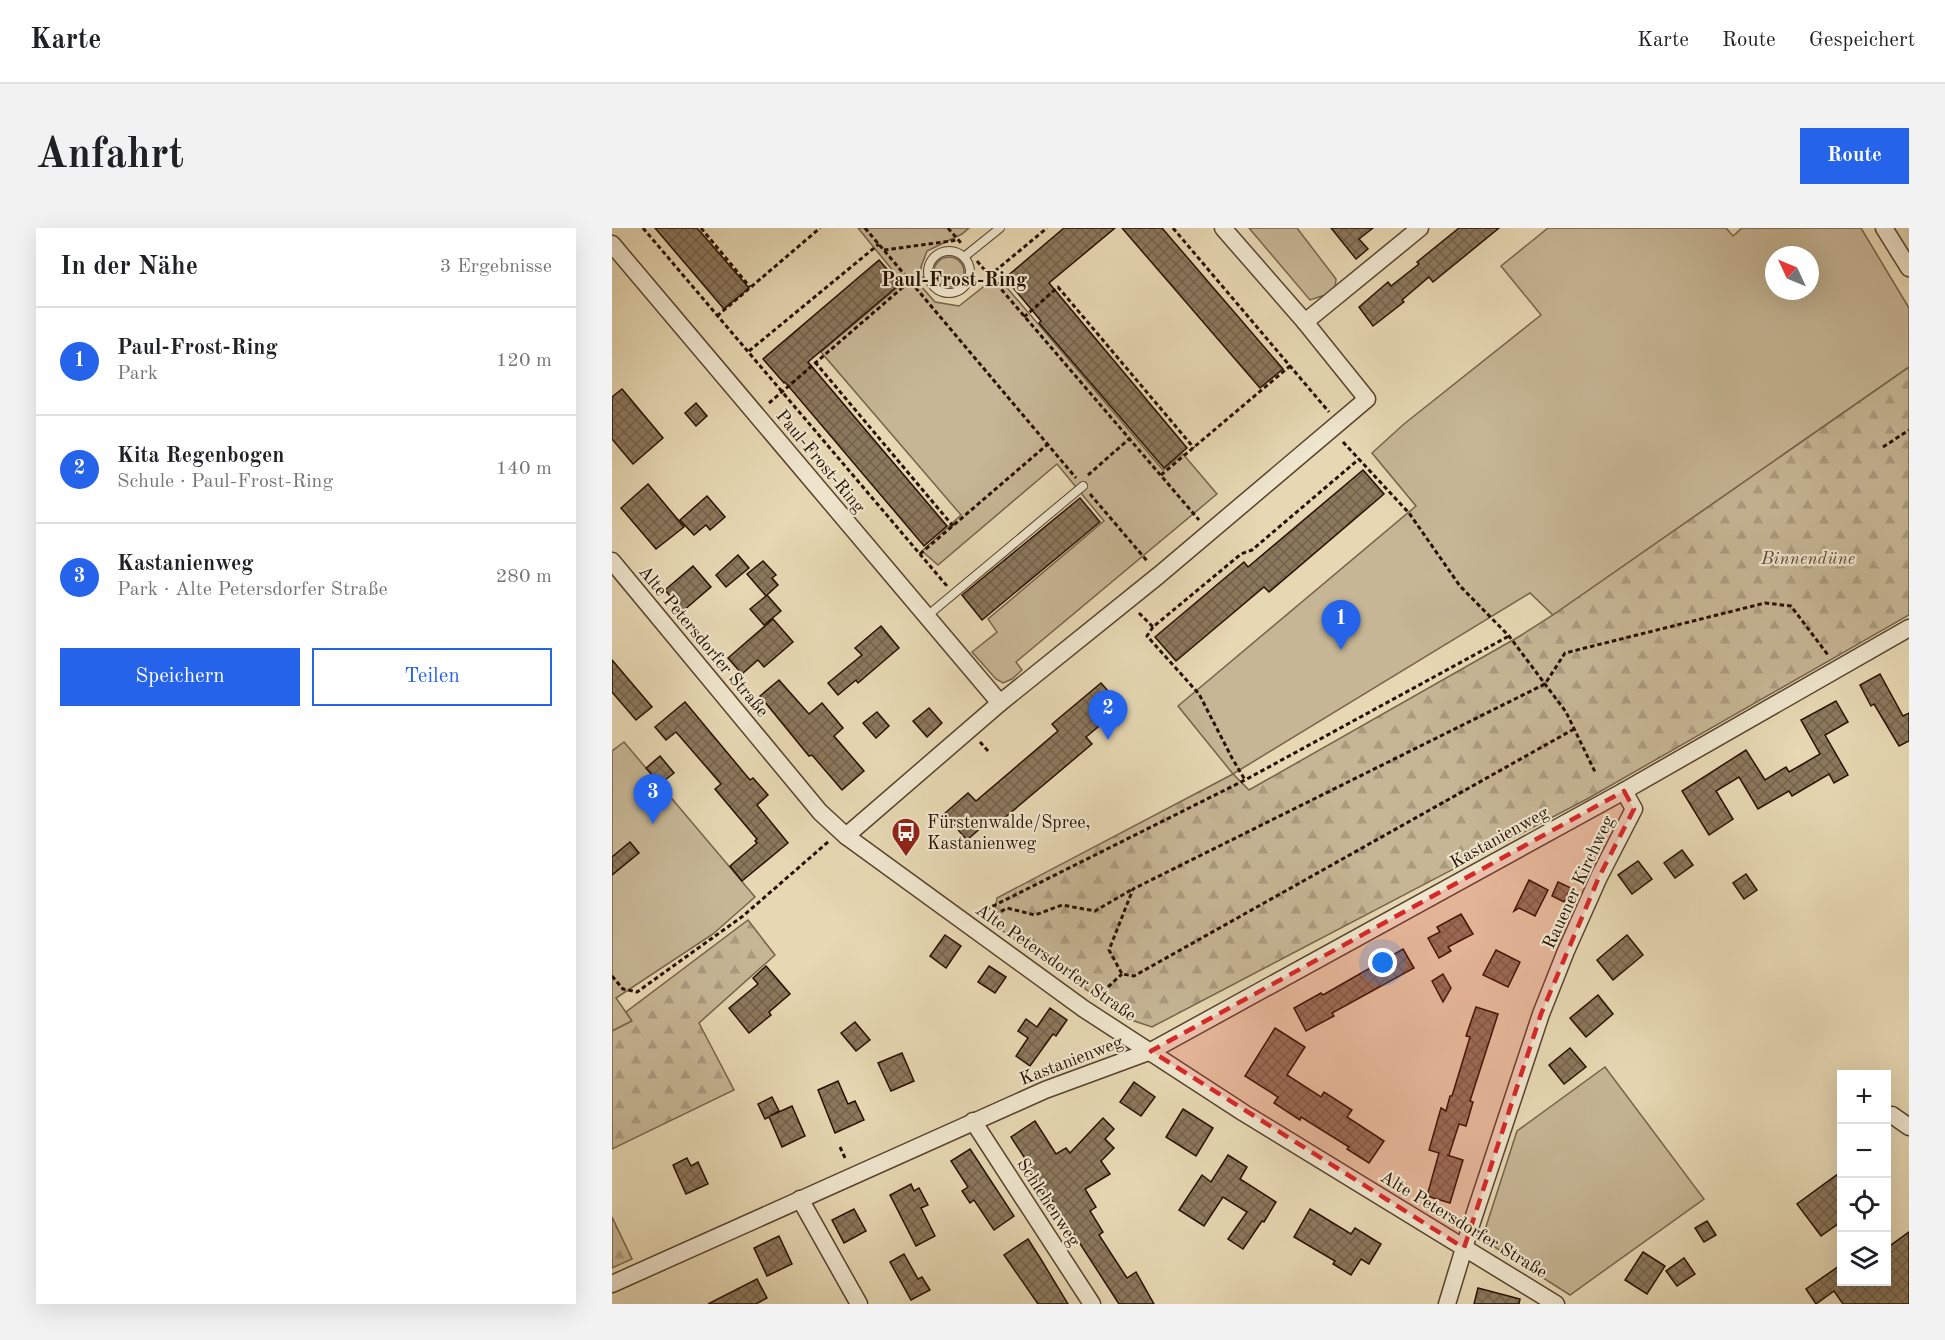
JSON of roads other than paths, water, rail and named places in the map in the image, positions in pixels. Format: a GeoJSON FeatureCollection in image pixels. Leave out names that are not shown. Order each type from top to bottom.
{"type":"FeatureCollection","features":[{"type":"Feature","properties":{"kind":"street"},"geometry":{"type":"LineString","coordinates":[[842,833],[1159,575],[1367,399],[1305,322],[1223,228]]}},
{"type":"Feature","properties":{"kind":"street"},"geometry":{"type":"LineString","coordinates":[[1305,322],[1398,235],[1420,228]]}},
{"type":"Feature","properties":{"kind":"street"},"geometry":{"type":"LineString","coordinates":[[1884,228],[1909,268]]}},
{"type":"Feature","properties":{"kind":"street","name":"Paul-Frost-Ring"},"geometry":{"type":"LineString","coordinates":[[612,244],[1000,704]]}},
{"type":"Feature","properties":{"kind":"street","name":"Alte Petersdorfer Straße"},"geometry":{"type":"LineString","coordinates":[[612,561],[813,803],[842,833],[969,918],[1084,1009],[1244,1113],[1556,1304]]}},
{"type":"Feature","properties":{"kind":"street"},"geometry":{"type":"LineString","coordinates":[[1624,791],[1909,628]]}},
{"type":"Feature","properties":{"kind":"street","name":"Kastanienweg"},"geometry":{"type":"LineString","coordinates":[[612,1284],[1045,1090],[1151,1051],[1624,791]]}},
{"type":"Feature","properties":{"kind":"street","name":"Rauener Kirchweg"},"geometry":{"type":"LineString","coordinates":[[1447,1304],[1541,1014],[1599,877],[1634,809],[1624,791]]}},
{"type":"Feature","properties":{"kind":"street"},"geometry":{"type":"LineString","coordinates":[[1892,1115],[1909,1127]]}},
{"type":"Feature","properties":{"kind":"street","name":"Schlehenweg"},"geometry":{"type":"LineString","coordinates":[[974,1121],[1092,1304]]}},
{"type":"Feature","properties":{"kind":"street"},"geometry":{"type":"LineString","coordinates":[[800,1199],[859,1304]]}},
{"type":"Feature","properties":{"kind":"lane"},"geometry":{"type":"LineString","coordinates":[[967,255],[1000,228]]}},
{"type":"Feature","properties":{"kind":"lane"},"geometry":{"type":"LineString","coordinates":[[952,251],[967,255],[969,277],[962,289],[956,292],[942,292],[935,289],[928,277],[929,263],[939,253],[952,251]]}},
{"type":"Feature","properties":{"kind":"lane"},"geometry":{"type":"LineString","coordinates":[[927,616],[1081,484]]}},
{"type":"Feature","properties":{"kind":"place","name":"Paul-Frost-Ring"},"geometry":{"type":"Point","coordinates":[1341,650]}},
{"type":"Feature","properties":{"kind":"place","name":"Kita Regenbogen"},"geometry":{"type":"Point","coordinates":[1108,740]}},
{"type":"Feature","properties":{"kind":"place","name":"Kastanienweg"},"geometry":{"type":"Point","coordinates":[653,824]}},
{"type":"Feature","properties":{"kind":"place","name":"Fürstenwalde/Spree, Kastanienweg"},"geometry":{"type":"Point","coordinates":[906,858]}},
{"type":"Feature","properties":{"kind":"district","name":"Paul-Frost-Ring"},"geometry":{"type":"Point","coordinates":[954,279]}},
{"type":"Feature","properties":{"kind":"park label","name":"Binnendüne"},"geometry":{"type":"Point","coordinates":[1808,558]}}]}
